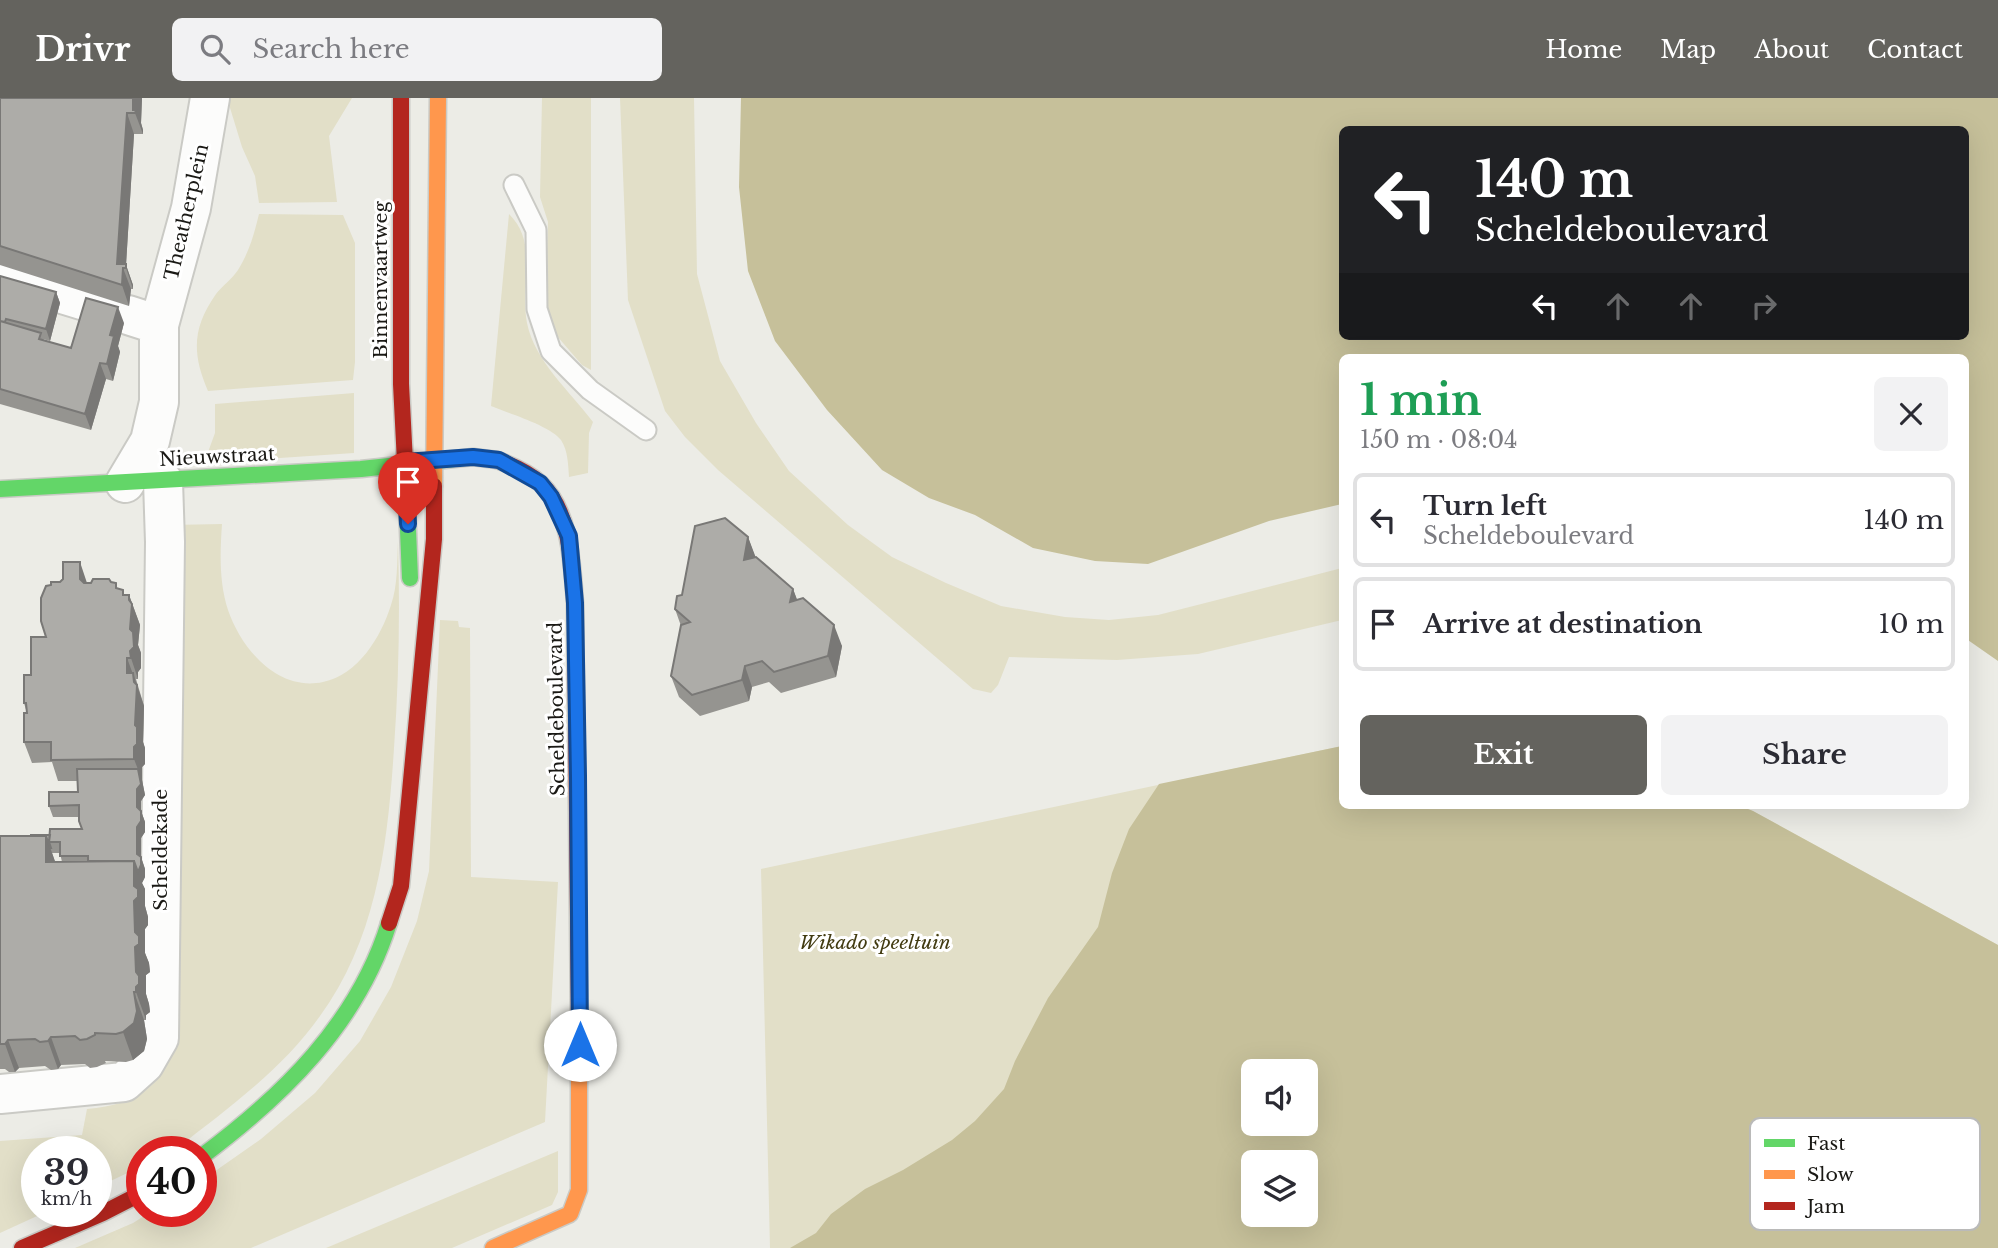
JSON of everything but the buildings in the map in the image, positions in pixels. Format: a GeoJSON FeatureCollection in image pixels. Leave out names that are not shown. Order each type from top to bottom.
{"type":"FeatureCollection","features":[{"type":"Feature","properties":{"kind":"main road","name":"Binnenvaartweg"},"geometry":{"type":"LineString","coordinates":[[401,98],[401,384],[405,462]]}},
{"type":"Feature","properties":{"kind":"main road"},"geometry":{"type":"LineString","coordinates":[[217,1146],[277,1095],[312,1059],[343,1021],[375,964],[401,886],[434,539],[438,98]]}},
{"type":"Feature","properties":{"kind":"main road","name":"Scheldeboulevard"},"geometry":{"type":"LineString","coordinates":[[436,459],[473,457],[499,460],[540,483],[551,497],[569,536],[575,603],[579,1190],[570,1214],[494,1248]]}},
{"type":"Feature","properties":{"kind":"main road","name":"Nieuwstraat"},"geometry":{"type":"LineString","coordinates":[[0,489],[361,469],[436,459]]}},
{"type":"Feature","properties":{"kind":"main road"},"geometry":{"type":"LineString","coordinates":[[405,462],[417,706]]}},
{"type":"Feature","properties":{"kind":"main road"},"geometry":{"type":"LineString","coordinates":[[22,1248],[126,1201]]}},
{"type":"Feature","properties":{"kind":"street","name":"Theatherplein"},"geometry":{"type":"LineString","coordinates":[[125,483],[150,441],[159,402],[131,316],[191,208],[210,98]]}},
{"type":"Feature","properties":{"kind":"street"},"geometry":{"type":"LineString","coordinates":[[0,275],[131,316]]}},
{"type":"Feature","properties":{"kind":"street","name":"Scheldekade"},"geometry":{"type":"LineString","coordinates":[[0,1094],[124,1082],[144,1064],[159,1038],[165,542],[163,481]]}},
{"type":"Feature","properties":{"kind":"lane"},"geometry":{"type":"LineString","coordinates":[[514,185],[536,230],[537,309],[551,351],[590,390],[646,430]]}},
{"type":"Feature","properties":{"kind":"green space"},"geometry":{"type":"Polygon","coordinates":[[[227,98],[352,98],[329,136],[337,202],[259,203],[255,176],[242,147],[227,98]]]}},
{"type":"Feature","properties":{"kind":"green space"},"geometry":{"type":"Polygon","coordinates":[[[542,98],[591,98],[591,370],[582,365],[557,336],[545,302],[548,222],[540,197],[542,98]]]}},
{"type":"Feature","properties":{"kind":"green space"},"geometry":{"type":"Polygon","coordinates":[[[620,98],[694,98],[697,274],[720,361],[756,423],[789,471],[848,525],[892,557],[946,583],[1001,606],[1065,617],[1109,620],[1158,615],[1339,569],[1339,621],[1198,654],[1117,660],[1009,657],[998,685],[991,693],[973,689],[718,470],[685,437],[665,411],[628,300],[620,98]]]}},
{"type":"Feature","properties":{"kind":"green space"},"geometry":{"type":"Polygon","coordinates":[[[259,214],[343,215],[355,243],[353,380],[208,391],[197,353],[202,318],[216,294],[242,263],[259,214]]]}},
{"type":"Feature","properties":{"kind":"green space"},"geometry":{"type":"Polygon","coordinates":[[[509,214],[518,225],[526,251],[525,309],[531,337],[554,376],[593,422],[589,433],[588,473],[569,477],[565,449],[556,435],[539,425],[491,406],[509,214]]]}},
{"type":"Feature","properties":{"kind":"green space"},"geometry":{"type":"Polygon","coordinates":[[[354,393],[354,453],[204,463],[215,433],[215,404],[354,393]]]}},
{"type":"Feature","properties":{"kind":"green space"},"geometry":{"type":"Polygon","coordinates":[[[222,524],[222,578],[225,599],[234,624],[242,639],[263,664],[276,674],[306,683],[323,682],[347,672],[374,642],[387,617],[393,597],[398,541],[398,670],[388,819],[376,888],[355,954],[339,986],[305,1036],[253,1088],[193,1136],[126,1136],[126,1174],[112,1180],[112,1136],[68,1136],[82,1135],[87,1109],[121,1103],[135,1097],[157,1080],[173,1053],[179,1036],[171,525],[222,524]]]}},
{"type":"Feature","properties":{"kind":"green space"},"geometry":{"type":"Polygon","coordinates":[[[440,620],[458,621],[459,627],[470,628],[471,877],[558,882],[545,1122],[251,1248],[75,1248],[126,1226],[217,1227],[217,1170],[261,1139],[315,1093],[360,1041],[391,987],[417,921],[429,871],[440,620]]]}},
{"type":"Feature","properties":{"kind":"green space","name":"Wikado speeltuin"},"geometry":{"type":"Polygon","coordinates":[[[1339,747],[1339,809],[1748,809],[1998,945],[1998,1248],[770,1248],[761,869],[1339,747]]]}},
{"type":"Feature","properties":{"kind":"green space"},"geometry":{"type":"Polygon","coordinates":[[[21,1139],[21,1223],[0,1233],[0,1141],[21,1139]]]}},
{"type":"Feature","properties":{"kind":"green space"},"geometry":{"type":"Polygon","coordinates":[[[558,1151],[558,1192],[552,1205],[452,1248],[326,1248],[558,1151]]]}},
{"type":"Feature","properties":{"kind":"shaded area"},"geometry":{"type":"Polygon","coordinates":[[[741,98],[1998,98],[1998,661],[1969,641],[1969,354],[1339,354],[1339,505],[1269,521],[1148,564],[1095,561],[1033,548],[975,515],[929,498],[882,470],[827,410],[775,341],[748,271],[739,187],[741,98]]]}},
{"type":"Feature","properties":{"kind":"shaded area"},"geometry":{"type":"Polygon","coordinates":[[[1339,747],[1339,809],[1753,811],[1998,945],[1998,1248],[790,1248],[816,1233],[831,1214],[865,1189],[952,1140],[975,1121],[1004,1089],[1015,1061],[1048,998],[1098,927],[1112,873],[1129,829],[1159,784],[1339,747]]]}},
{"type":"Feature","properties":{"kind":"traffic: fast"},"geometry":{"type":"LineString","coordinates":[[0,489],[361,469],[473,457],[497,460]]}},
{"type":"Feature","properties":{"kind":"traffic: fast"},"geometry":{"type":"LineString","coordinates":[[406,482],[410,578]]}},
{"type":"Feature","properties":{"kind":"traffic: fast"},"geometry":{"type":"LineString","coordinates":[[217,1145],[288,1083],[338,1025],[358,993],[389,923]]}},
{"type":"Feature","properties":{"kind":"traffic: slow"},"geometry":{"type":"LineString","coordinates":[[434,486],[438,98]]}},
{"type":"Feature","properties":{"kind":"traffic: slow"},"geometry":{"type":"LineString","coordinates":[[493,1248],[570,1214],[579,1190],[579,1021]]}},
{"type":"Feature","properties":{"kind":"traffic: jam"},"geometry":{"type":"LineString","coordinates":[[401,98],[401,384],[406,482]]}},
{"type":"Feature","properties":{"kind":"traffic: jam"},"geometry":{"type":"LineString","coordinates":[[497,460],[531,477],[551,496],[559,509],[571,556],[575,603],[579,1021]]}},
{"type":"Feature","properties":{"kind":"traffic: jam"},"geometry":{"type":"LineString","coordinates":[[389,923],[401,886],[434,539],[434,486]]}},
{"type":"Feature","properties":{"kind":"traffic: jam"},"geometry":{"type":"LineString","coordinates":[[22,1248],[126,1201]]}},
{"type":"Feature","properties":{"kind":"route"},"geometry":{"type":"LineString","coordinates":[[408,524],[405,462],[473,457],[499,460],[540,483],[551,497],[569,536],[575,603],[580,1045]]}}]}
